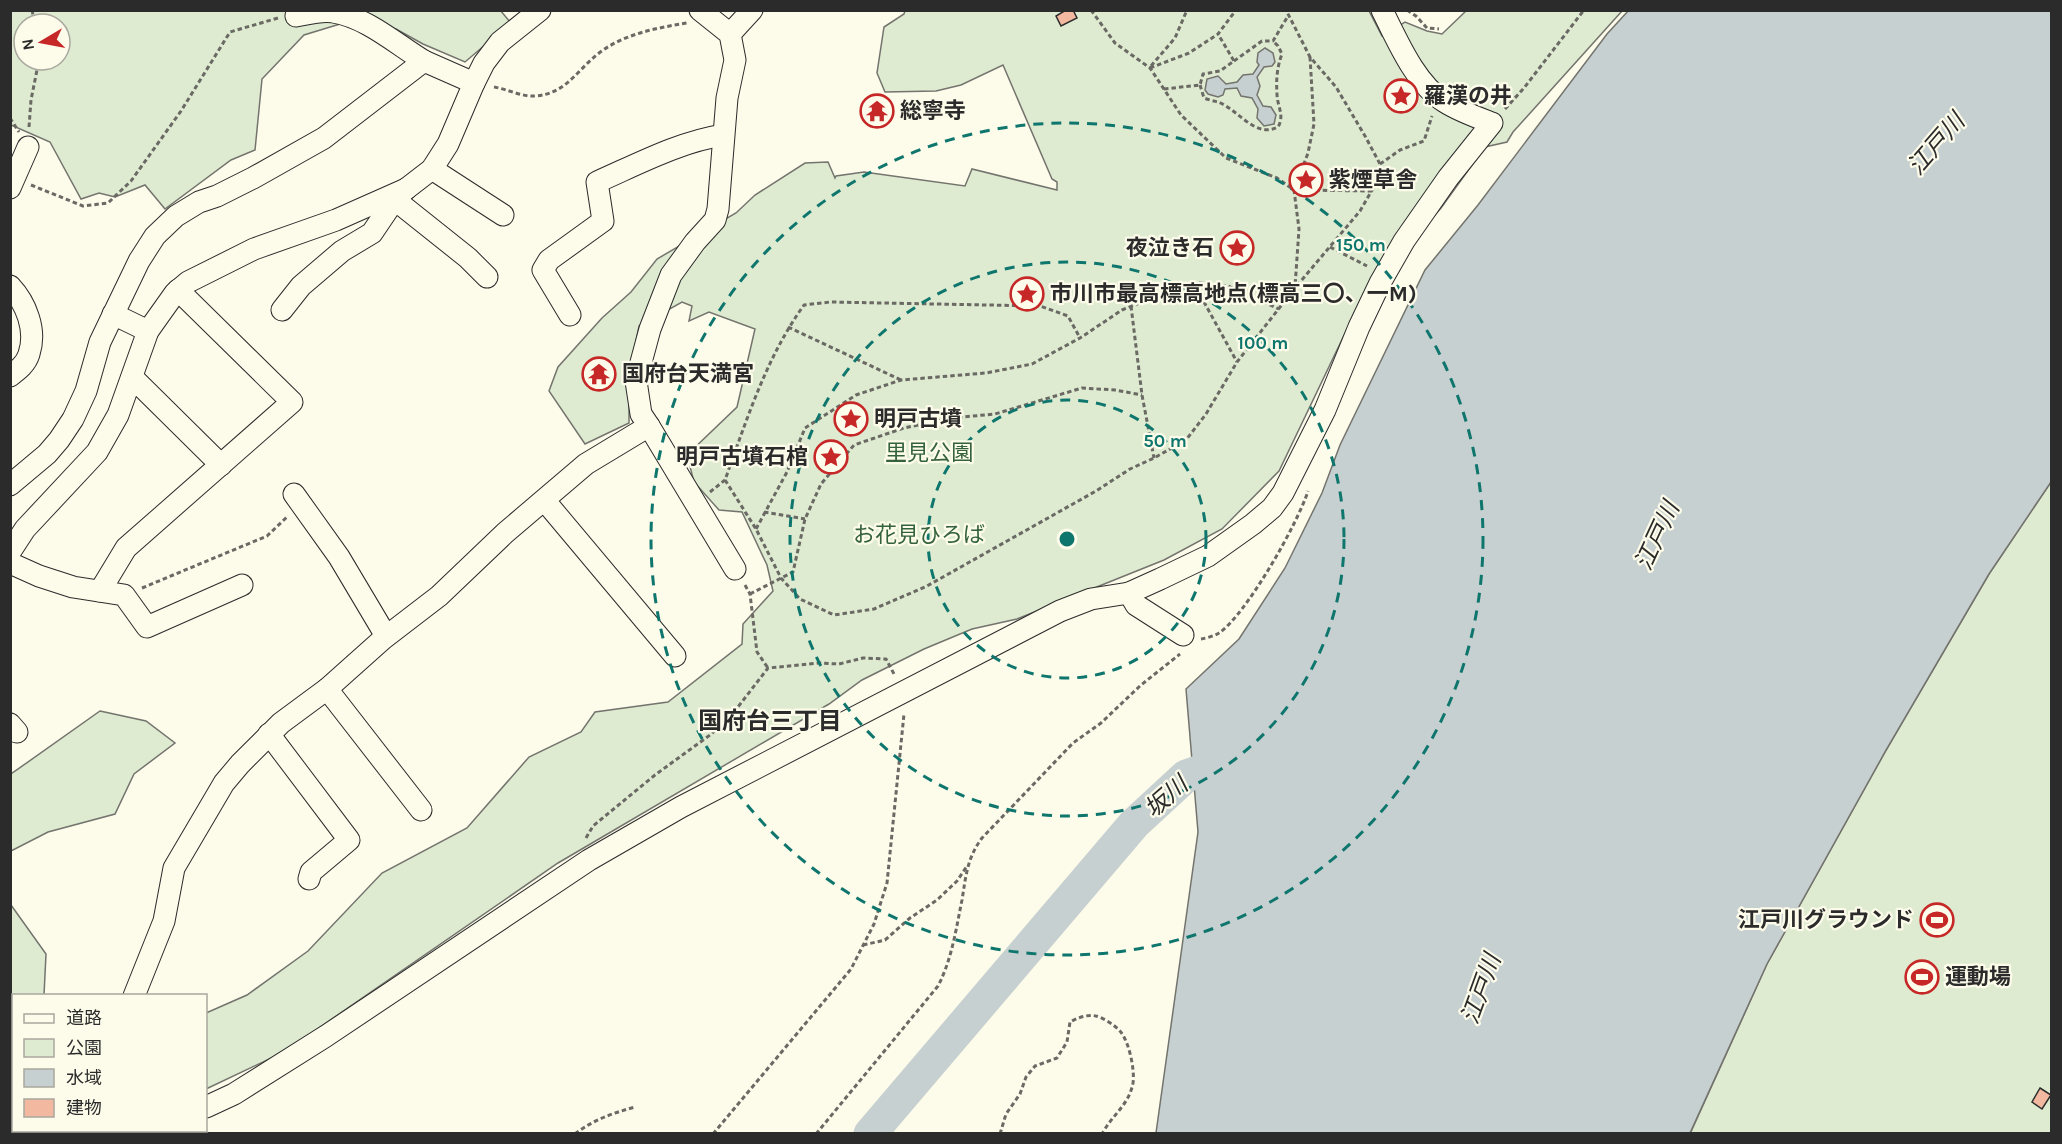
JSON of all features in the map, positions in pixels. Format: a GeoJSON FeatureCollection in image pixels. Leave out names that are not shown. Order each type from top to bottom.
{"type":"FeatureCollection","features":[{"type":"Feature","properties":{"kind":"street"},"geometry":{"type":"LineString","coordinates":[[10,552],[25,529],[97,452],[118,415],[148,331],[178,290],[188,282],[254,249],[400,194],[432,169],[448,144],[484,63],[500,42],[540,10]]}},
{"type":"Feature","properties":{"kind":"street"},"geometry":{"type":"LineString","coordinates":[[730,34],[752,10]]}},
{"type":"Feature","properties":{"kind":"street"},"geometry":{"type":"LineString","coordinates":[[207,1107],[234,1094],[326,1036],[589,860],[681,807],[1060,611],[1091,599],[1129,593],[1208,556],[1272,508],[1283,494],[1325,410],[1359,327],[1404,241],[1448,178],[1492,123],[1440,99],[1422,80],[1382,10]]}},
{"type":"Feature","properties":{"kind":"street"},"geometry":{"type":"LineString","coordinates":[[296,16],[331,11],[347,16],[369,26],[424,61],[474,83]]}},
{"type":"Feature","properties":{"kind":"street"},"geometry":{"type":"LineString","coordinates":[[706,15],[730,34],[735,60],[727,98],[718,209],[715,220],[695,242],[672,275],[650,329],[636,381],[641,414],[735,569]]}},
{"type":"Feature","properties":{"kind":"street"},"geometry":{"type":"LineString","coordinates":[[10,485],[47,453],[73,419],[86,391],[100,342],[139,261],[155,236],[176,216],[200,202],[253,178],[324,138],[424,61]]}},
{"type":"Feature","properties":{"kind":"street"},"geometry":{"type":"LineString","coordinates":[[570,315],[543,270],[549,260],[603,221],[597,182],[674,148],[704,138],[723,135]]}},
{"type":"Feature","properties":{"kind":"street"},"geometry":{"type":"LineString","coordinates":[[13,184],[28,147]]}},
{"type":"Feature","properties":{"kind":"street"},"geometry":{"type":"LineString","coordinates":[[432,169],[503,215]]}},
{"type":"Feature","properties":{"kind":"street"},"geometry":{"type":"LineString","coordinates":[[400,194],[487,277]]}},
{"type":"Feature","properties":{"kind":"street"},"geometry":{"type":"LineString","coordinates":[[282,310],[301,286],[342,251],[372,233],[400,194]]}},
{"type":"Feature","properties":{"kind":"street"},"geometry":{"type":"LineString","coordinates":[[10,286],[22,300],[27,311],[31,341],[29,354],[23,366],[10,376]]}},
{"type":"Feature","properties":{"kind":"street"},"geometry":{"type":"LineString","coordinates":[[100,591],[126,548],[292,402],[178,290]]}},
{"type":"Feature","properties":{"kind":"street"},"geometry":{"type":"LineString","coordinates":[[113,314],[148,331]]}},
{"type":"Feature","properties":{"kind":"street"},"geometry":{"type":"LineString","coordinates":[[132,377],[220,465]]}},
{"type":"Feature","properties":{"kind":"street"},"geometry":{"type":"LineString","coordinates":[[135,994],[164,921],[174,868],[224,783],[281,723],[327,689],[387,636],[439,596],[505,533],[586,464],[649,426]]}},
{"type":"Feature","properties":{"kind":"street"},"geometry":{"type":"LineString","coordinates":[[297,499],[339,557],[387,636]]}},
{"type":"Feature","properties":{"kind":"street"},"geometry":{"type":"LineString","coordinates":[[544,501],[675,656]]}},
{"type":"Feature","properties":{"kind":"street"},"geometry":{"type":"LineString","coordinates":[[10,563],[39,576],[73,587],[124,595],[147,627],[242,585]]}},
{"type":"Feature","properties":{"kind":"street"},"geometry":{"type":"LineString","coordinates":[[1129,593],[1136,605],[1187,637]]}},
{"type":"Feature","properties":{"kind":"street"},"geometry":{"type":"LineString","coordinates":[[327,689],[421,810]]}},
{"type":"Feature","properties":{"kind":"street"},"geometry":{"type":"LineString","coordinates":[[269,734],[349,840],[311,872],[309,879]]}},
{"type":"Feature","properties":{"kind":"path"},"geometry":{"type":"LineString","coordinates":[[1091,10],[1115,43],[1150,68],[1181,115],[1226,158],[1277,177],[1294,190],[1372,191]]}},
{"type":"Feature","properties":{"kind":"path"},"geometry":{"type":"LineString","coordinates":[[1150,68],[1175,38],[1187,10]]}},
{"type":"Feature","properties":{"kind":"path"},"geometry":{"type":"LineString","coordinates":[[1150,68],[1189,53],[1218,34],[1236,10]]}},
{"type":"Feature","properties":{"kind":"path"},"geometry":{"type":"LineString","coordinates":[[725,480],[756,529],[781,579],[800,598],[834,615],[874,609],[927,586],[1096,491],[1130,469],[1186,440],[1206,414],[1238,362],[1295,288],[1360,211],[1379,178],[1380,164],[1336,87],[1310,57],[1286,10]]}},
{"type":"Feature","properties":{"kind":"path"},"geometry":{"type":"LineString","coordinates":[[1407,10],[1427,28],[1439,29]]}},
{"type":"Feature","properties":{"kind":"path"},"geometry":{"type":"LineString","coordinates":[[1492,123],[1524,88],[1584,10]]}},
{"type":"Feature","properties":{"kind":"path"},"geometry":{"type":"LineString","coordinates":[[13,184],[83,206],[108,203],[131,181],[181,111],[230,32],[287,15],[296,16]]}},
{"type":"Feature","properties":{"kind":"path"},"geometry":{"type":"LineString","coordinates":[[474,83],[534,96],[560,90],[600,53],[625,38],[706,15]]}},
{"type":"Feature","properties":{"kind":"path"},"geometry":{"type":"LineString","coordinates":[[1273,42],[1288,16]]}},
{"type":"Feature","properties":{"kind":"path"},"geometry":{"type":"LineString","coordinates":[[1218,34],[1234,61]]}},
{"type":"Feature","properties":{"kind":"path"},"geometry":{"type":"LineString","coordinates":[[1262,41],[1273,42],[1278,46],[1282,54],[1278,64],[1277,80],[1277,96],[1282,121],[1278,127],[1265,130],[1257,127],[1219,102],[1204,98],[1200,85],[1203,74],[1220,71],[1234,61],[1262,41]]}},
{"type":"Feature","properties":{"kind":"path"},"geometry":{"type":"LineString","coordinates":[[1295,288],[1299,229],[1294,190],[1308,153],[1314,124],[1310,57]]}},
{"type":"Feature","properties":{"kind":"path"},"geometry":{"type":"LineString","coordinates":[[28,147],[31,100],[37,72]]}},
{"type":"Feature","properties":{"kind":"path"},"geometry":{"type":"LineString","coordinates":[[1164,89],[1200,85]]}},
{"type":"Feature","properties":{"kind":"path"},"geometry":{"type":"LineString","coordinates":[[1380,164],[1400,150],[1424,141],[1433,110],[1440,99]]}},
{"type":"Feature","properties":{"kind":"path"},"geometry":{"type":"LineString","coordinates":[[1330,247],[1385,275]]}},
{"type":"Feature","properties":{"kind":"path"},"geometry":{"type":"LineString","coordinates":[[756,529],[787,472],[805,428],[856,395],[901,380],[986,373],[1032,364],[1080,338],[1122,310],[1192,282],[1228,286],[1279,309]]}},
{"type":"Feature","properties":{"kind":"path"},"geometry":{"type":"LineString","coordinates":[[1192,282],[1238,362]]}},
{"type":"Feature","properties":{"kind":"path"},"geometry":{"type":"LineString","coordinates":[[696,503],[725,480],[768,364],[788,327],[804,305],[830,302],[1040,306],[1068,316],[1080,338]]}},
{"type":"Feature","properties":{"kind":"path"},"geometry":{"type":"LineString","coordinates":[[1131,306],[1142,395],[1154,458]]}},
{"type":"Feature","properties":{"kind":"path"},"geometry":{"type":"LineString","coordinates":[[788,327],[901,380]]}},
{"type":"Feature","properties":{"kind":"path"},"geometry":{"type":"LineString","coordinates":[[750,594],[793,572],[805,519],[821,484],[854,445],[904,428],[952,418],[995,414],[1082,388],[1115,390],[1142,395]]}},
{"type":"Feature","properties":{"kind":"path"},"geometry":{"type":"LineString","coordinates":[[816,1134],[938,986],[947,970],[968,864],[972,852],[982,838],[1073,743],[1101,723],[1189,647],[1187,637],[1203,639],[1218,634],[1237,616],[1280,550],[1298,515],[1309,486]]}},
{"type":"Feature","properties":{"kind":"path"},"geometry":{"type":"LineString","coordinates":[[124,595],[267,536],[297,499]]}},
{"type":"Feature","properties":{"kind":"path"},"geometry":{"type":"LineString","coordinates":[[764,512],[805,519]]}},
{"type":"Feature","properties":{"kind":"path"},"geometry":{"type":"LineString","coordinates":[[751,600],[757,652],[768,668]]}},
{"type":"Feature","properties":{"kind":"path"},"geometry":{"type":"LineString","coordinates":[[583,844],[593,826],[731,716],[768,668],[819,663],[839,664],[863,658],[886,659],[897,679]]}},
{"type":"Feature","properties":{"kind":"path"},"geometry":{"type":"LineString","coordinates":[[713,1134],[851,969],[874,924],[887,883],[904,706]]}},
{"type":"Feature","properties":{"kind":"path"},"geometry":{"type":"LineString","coordinates":[[863,945],[885,940],[910,918],[937,900],[957,881],[968,864]]}},
{"type":"Feature","properties":{"kind":"path"},"geometry":{"type":"LineString","coordinates":[[1000,1134],[1006,1114],[1020,1094],[1026,1077],[1035,1066],[1057,1058],[1067,1042],[1070,1022],[1080,1017],[1096,1016],[1120,1030],[1133,1060],[1133,1082],[1128,1100],[1108,1122],[1102,1134]]}},
{"type":"Feature","properties":{"kind":"path"},"geometry":{"type":"LineString","coordinates":[[575,1134],[596,1120],[635,1107]]}},
{"type":"Feature","properties":{"kind":"green space"},"geometry":{"type":"Polygon","coordinates":[[[500,10],[511,23],[465,62],[423,44],[396,29],[353,20],[304,35],[262,79],[255,150],[231,160],[165,209],[145,185],[115,197],[99,193],[81,199],[50,142],[11,125],[11,11],[500,10]]]}},
{"type":"Feature","properties":{"kind":"green space","name":"里見公園"},"geometry":{"type":"Polygon","coordinates":[[[905,11],[1369,11],[1382,36],[1405,22],[1442,34],[1466,11],[1622,11],[1513,132],[1507,142],[1485,147],[1441,208],[1361,300],[1279,471],[1222,529],[1164,560],[1017,619],[972,629],[924,649],[862,680],[829,704],[558,863],[284,1052],[207,1089],[207,1013],[247,995],[308,951],[382,873],[467,828],[529,757],[581,732],[595,712],[668,702],[742,644],[743,624],[773,591],[767,565],[742,512],[719,510],[694,482],[687,455],[737,407],[755,329],[709,312],[689,321],[692,306],[682,302],[639,326],[629,375],[629,423],[585,444],[549,391],[558,367],[602,318],[631,292],[657,259],[736,213],[755,195],[805,163],[828,162],[835,178],[864,172],[965,186],[972,169],[1057,190],[1057,182],[1052,179],[1003,65],[961,85],[936,91],[885,92],[877,73],[884,27],[905,11]]]}},
{"type":"Feature","properties":{"kind":"green space","name":"運動場"},"geometry":{"type":"Polygon","coordinates":[[[2051,482],[2051,1133],[1690,1134],[1767,964],[1885,752],[1989,574],[2051,482]]]}},
{"type":"Feature","properties":{"kind":"green space"},"geometry":{"type":"Polygon","coordinates":[[[100,711],[146,721],[175,743],[134,774],[115,814],[48,832],[11,851],[11,774],[100,711]]]}},
{"type":"Feature","properties":{"kind":"green space"},"geometry":{"type":"Polygon","coordinates":[[[11,905],[46,954],[44,994],[12,994],[11,1050],[11,905]]]}},
{"type":"Feature","properties":{"kind":"green space"},"geometry":{"type":"Polygon","coordinates":[[[31,1132],[101,1132],[96,1134],[34,1134],[31,1132]]]}},
{"type":"Feature","properties":{"kind":"water","name":"江戸川"},"geometry":{"type":"Polygon","coordinates":[[[1629,10],[2051,11],[2051,482],[1989,574],[1885,752],[1767,964],[1690,1133],[1156,1133],[1198,832],[1186,689],[1239,639],[1285,568],[1322,493],[1340,445],[1425,270],[1478,205],[1607,34],[1629,10]]]}},
{"type":"Feature","properties":{"kind":"water"},"geometry":{"type":"Polygon","coordinates":[[[1265,48],[1273,53],[1275,62],[1272,66],[1264,67],[1257,77],[1260,86],[1257,95],[1263,106],[1271,107],[1276,115],[1274,124],[1264,126],[1257,118],[1258,109],[1252,98],[1241,96],[1237,88],[1225,89],[1223,95],[1218,97],[1208,94],[1205,90],[1207,79],[1218,76],[1226,84],[1237,82],[1243,75],[1253,74],[1259,65],[1258,53],[1265,48]]]}},
{"type":"Feature","properties":{"kind":"building"},"geometry":{"type":"Polygon","coordinates":[[[1066,10],[1073,10],[1077,18],[1061,26],[1056,16],[1066,10]]]}},
{"type":"Feature","properties":{"kind":"building"},"geometry":{"type":"Polygon","coordinates":[[[2040,1088],[2051,1095],[2042,1109],[2032,1102],[2040,1088]]]}},
{"type":"Feature","properties":{"kind":"waterway","name":"坂川"},"geometry":{"type":"LineString","coordinates":[[870,1134],[1134,824],[1186,776],[1235,759]]}},
{"type":"Feature","properties":{"kind":"place","name":"羅漢の井"},"geometry":{"type":"Point","coordinates":[1401,96]}},
{"type":"Feature","properties":{"kind":"place","name":"総寧寺"},"geometry":{"type":"Point","coordinates":[877,111]}},
{"type":"Feature","properties":{"kind":"place","name":"紫煙草舎"},"geometry":{"type":"Point","coordinates":[1306,180]}},
{"type":"Feature","properties":{"kind":"place","name":"夜泣き石"},"geometry":{"type":"Point","coordinates":[1237,248]}},
{"type":"Feature","properties":{"kind":"place","name":"市川市最高標高地点(標高三〇、一M)"},"geometry":{"type":"Point","coordinates":[1027,294]}},
{"type":"Feature","properties":{"kind":"place","name":"国府台天満宮"},"geometry":{"type":"Point","coordinates":[599,374]}},
{"type":"Feature","properties":{"kind":"place","name":"明戸古墳"},"geometry":{"type":"Point","coordinates":[851,419]}},
{"type":"Feature","properties":{"kind":"place","name":"明戸古墳石棺"},"geometry":{"type":"Point","coordinates":[831,457]}},
{"type":"Feature","properties":{"kind":"place","name":"江戸川グラウンド"},"geometry":{"type":"Point","coordinates":[1937,920]}},
{"type":"Feature","properties":{"kind":"place","name":"運動場"},"geometry":{"type":"Point","coordinates":[1922,977]}},
{"type":"Feature","properties":{"kind":"district","name":"国府台三丁目"},"geometry":{"type":"Point","coordinates":[770,721]}},
{"type":"Feature","properties":{"kind":"park label","name":"お花見ひろば"},"geometry":{"type":"Point","coordinates":[919,535]}}]}
